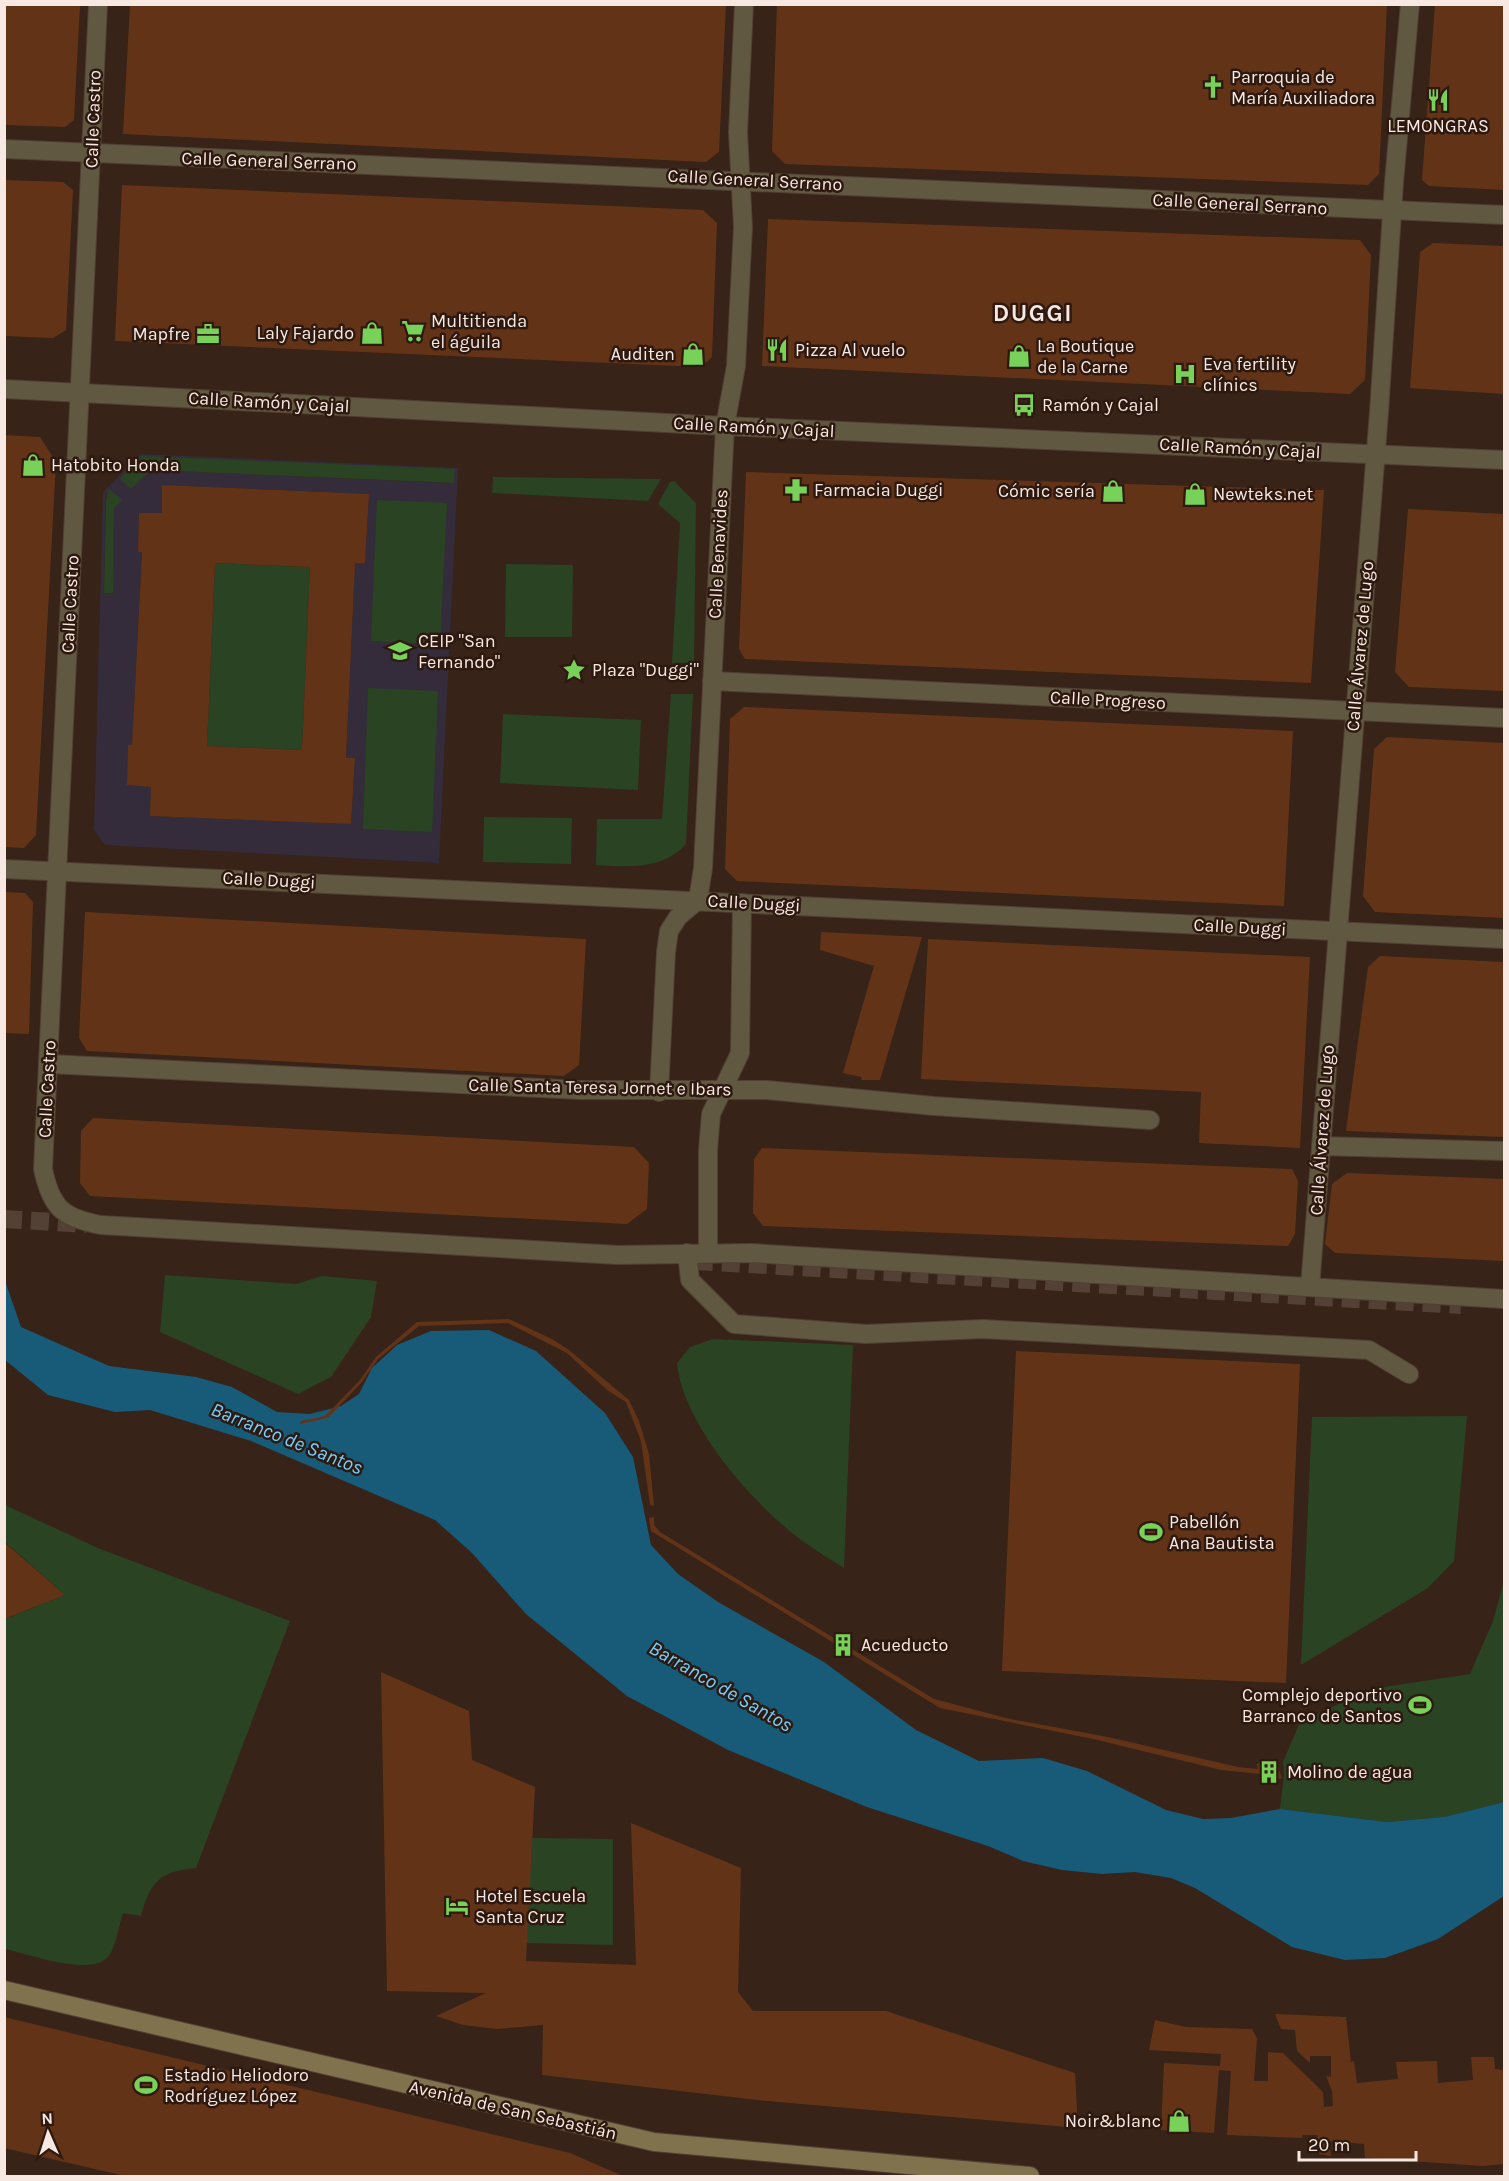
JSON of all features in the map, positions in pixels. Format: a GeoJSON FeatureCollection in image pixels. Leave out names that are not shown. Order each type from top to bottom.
{"type":"FeatureCollection","features":[{"type":"Feature","properties":{"kind":"street","name":"Calle Castro"},"geometry":{"type":"LineString","coordinates":[[98,4],[82,392],[43,1169],[53,1202],[63,1213],[78,1221],[101,1225],[618,1255],[687,1253]]}},
{"type":"Feature","properties":{"kind":"street","name":"Calle Benavides"},"geometry":{"type":"LineString","coordinates":[[698,900],[703,868],[725,426],[736,366],[743,227],[738,132],[744,4]]}},
{"type":"Feature","properties":{"kind":"street","name":"Calle Álvarez de Lugo"},"geometry":{"type":"LineString","coordinates":[[1310,1287],[1392,211],[1410,4]]}},
{"type":"Feature","properties":{"kind":"street","name":"Calle General Serrano"},"geometry":{"type":"LineString","coordinates":[[4,149],[739,179],[1504,215]]}},
{"type":"Feature","properties":{"kind":"street","name":"Calle Ramón y Cajal"},"geometry":{"type":"LineString","coordinates":[[4,389],[725,426],[1504,460]]}},
{"type":"Feature","properties":{"kind":"street","name":"Calle Progreso"},"geometry":{"type":"LineString","coordinates":[[712,681],[1504,718]]}},
{"type":"Feature","properties":{"kind":"street","name":"Calle Duggi"},"geometry":{"type":"LineString","coordinates":[[4,869],[1504,939]]}},
{"type":"Feature","properties":{"kind":"street"},"geometry":{"type":"LineString","coordinates":[[659,1092],[669,931],[678,916],[698,900]]}},
{"type":"Feature","properties":{"kind":"street"},"geometry":{"type":"LineString","coordinates":[[708,1252],[708,1150],[711,1114],[724,1091],[740,1053],[742,903]]}},
{"type":"Feature","properties":{"kind":"street","name":"Calle Santa Teresa Jornet e Ibars"},"geometry":{"type":"LineString","coordinates":[[49,1064],[659,1092],[767,1090],[934,1106],[1150,1120]]}},
{"type":"Feature","properties":{"kind":"street"},"geometry":{"type":"LineString","coordinates":[[1321,1146],[1504,1151]]}},
{"type":"Feature","properties":{"kind":"street"},"geometry":{"type":"LineString","coordinates":[[1409,1374],[1369,1350],[983,1329],[866,1334],[734,1324],[690,1280],[687,1253],[708,1252],[1504,1299]]}},
{"type":"Feature","properties":{"kind":"street","name":"Avenida de San Sebastián"},"geometry":{"type":"LineString","coordinates":[[4,1990],[654,2142],[1030,2176]]}},
{"type":"Feature","properties":{"kind":"shaded area","name":"CEIP \"San Fernando\""},"geometry":{"type":"Polygon","coordinates":[[[141,454],[458,468],[439,863],[105,845],[94,830],[103,492],[141,454]],[[151,470],[449,483],[455,470],[151,470]],[[163,485],[162,513],[139,513],[138,551],[142,552],[132,745],[128,746],[127,785],[151,787],[151,816],[351,824],[355,759],[346,758],[355,563],[365,563],[369,494],[163,485]],[[106,493],[104,593],[112,593],[114,508],[106,493]]]}},
{"type":"Feature","properties":{"kind":"green space"},"geometry":{"type":"Polygon","coordinates":[[[142,456],[455,469],[454,483],[151,470],[131,489],[120,478],[142,456]]]}},
{"type":"Feature","properties":{"kind":"green space"},"geometry":{"type":"Polygon","coordinates":[[[493,477],[661,479],[648,501],[492,493],[493,477]]]}},
{"type":"Feature","properties":{"kind":"green space"},"geometry":{"type":"Polygon","coordinates":[[[674,481],[696,503],[694,663],[672,663],[680,523],[658,504],[670,482],[674,481]]]}},
{"type":"Feature","properties":{"kind":"green space"},"geometry":{"type":"Polygon","coordinates":[[[109,489],[122,500],[114,508],[113,593],[104,593],[106,500],[109,489]]]}},
{"type":"Feature","properties":{"kind":"green space"},"geometry":{"type":"Polygon","coordinates":[[[377,500],[447,503],[440,644],[371,641],[377,500]]]}},
{"type":"Feature","properties":{"kind":"green space"},"geometry":{"type":"Polygon","coordinates":[[[215,563],[310,567],[302,750],[207,746],[215,563]]]}},
{"type":"Feature","properties":{"kind":"green space"},"geometry":{"type":"Polygon","coordinates":[[[506,564],[573,565],[572,637],[505,637],[506,564]]]}},
{"type":"Feature","properties":{"kind":"green space"},"geometry":{"type":"Polygon","coordinates":[[[368,688],[438,691],[432,832],[363,829],[368,688]]]}},
{"type":"Feature","properties":{"kind":"green space"},"geometry":{"type":"Polygon","coordinates":[[[671,694],[693,694],[686,844],[667,859],[656,863],[632,866],[596,865],[597,819],[662,819],[671,694]]]}},
{"type":"Feature","properties":{"kind":"green space"},"geometry":{"type":"Polygon","coordinates":[[[503,714],[641,720],[638,790],[500,783],[503,714]]]}},
{"type":"Feature","properties":{"kind":"green space"},"geometry":{"type":"Polygon","coordinates":[[[484,817],[572,818],[571,864],[483,862],[484,817]]]}},
{"type":"Feature","properties":{"kind":"green space"},"geometry":{"type":"Polygon","coordinates":[[[165,1275],[296,1284],[322,1276],[377,1281],[371,1317],[331,1377],[298,1394],[160,1332],[165,1275]]]}},
{"type":"Feature","properties":{"kind":"green space"},"geometry":{"type":"Polygon","coordinates":[[[713,1339],[853,1345],[844,1568],[801,1540],[762,1505],[723,1461],[692,1412],[682,1387],[677,1363],[690,1347],[713,1339]]]}},
{"type":"Feature","properties":{"kind":"green space"},"geometry":{"type":"Polygon","coordinates":[[[1467,1416],[1454,1561],[1428,1588],[1301,1665],[1312,1417],[1467,1416]]]}},
{"type":"Feature","properties":{"kind":"green space"},"geometry":{"type":"Polygon","coordinates":[[[5,1505],[98,1548],[290,1621],[196,1868],[173,1872],[158,1880],[148,1895],[141,1916],[123,1913],[111,1953],[99,1963],[74,1965],[5,1949],[5,1619],[65,1595],[5,1542],[5,1505]]]}},
{"type":"Feature","properties":{"kind":"green space","name":"Complejo deportivo Barranco de Santos"},"geometry":{"type":"Polygon","coordinates":[[[1504,1581],[1504,1802],[1444,1817],[1387,1822],[1280,1809],[1284,1775],[1283,1762],[1300,1722],[1371,1689],[1470,1674],[1493,1621],[1504,1581]]]}},
{"type":"Feature","properties":{"kind":"green space"},"geometry":{"type":"Polygon","coordinates":[[[532,1838],[613,1839],[613,1945],[526,1943],[532,1838]]]}},
{"type":"Feature","properties":{"kind":"water","name":"Barranco de Santos"},"geometry":{"type":"Polygon","coordinates":[[[4,1278],[21,1327],[109,1366],[196,1377],[232,1387],[277,1412],[310,1414],[341,1406],[359,1394],[372,1368],[397,1345],[431,1331],[489,1330],[536,1351],[605,1413],[633,1457],[651,1545],[678,1574],[718,1602],[824,1662],[916,1730],[979,1761],[1043,1758],[1087,1771],[1166,1810],[1203,1819],[1231,1818],[1280,1809],[1387,1822],[1444,1817],[1504,1802],[1504,1896],[1438,1939],[1385,1958],[1345,1960],[1292,1947],[1195,1888],[1171,1878],[1135,1872],[1102,1874],[1062,1870],[1023,1861],[988,1846],[867,1807],[728,1750],[627,1696],[526,1614],[472,1553],[435,1520],[251,1441],[150,1410],[115,1412],[48,1395],[5,1360],[4,1278]]]}},
{"type":"Feature","properties":{"kind":"building"},"geometry":{"type":"Polygon","coordinates":[[[4,4],[80,4],[74,120],[65,127],[4,125],[4,4]]]}},
{"type":"Feature","properties":{"kind":"building"},"geometry":{"type":"Polygon","coordinates":[[[777,4],[1387,4],[1379,174],[1368,185],[785,164],[772,151],[777,4]]]}},
{"type":"Feature","properties":{"kind":"building"},"geometry":{"type":"Polygon","coordinates":[[[1435,4],[1504,4],[1504,190],[1429,186],[1422,180],[1435,4]]]}},
{"type":"Feature","properties":{"kind":"building"},"geometry":{"type":"Polygon","coordinates":[[[130,5],[726,5],[719,152],[706,162],[123,134],[130,5]]]}},
{"type":"Feature","properties":{"kind":"building"},"geometry":{"type":"Polygon","coordinates":[[[4,180],[63,182],[73,190],[66,330],[53,338],[4,336],[4,180]]]}},
{"type":"Feature","properties":{"kind":"building"},"geometry":{"type":"Polygon","coordinates":[[[122,185],[703,210],[717,223],[712,357],[701,367],[115,341],[122,185]]]}},
{"type":"Feature","properties":{"kind":"building"},"geometry":{"type":"Polygon","coordinates":[[[768,219],[1360,240],[1371,255],[1365,380],[1350,394],[762,366],[768,219]]]}},
{"type":"Feature","properties":{"kind":"building"},"geometry":{"type":"Polygon","coordinates":[[[1433,243],[1504,246],[1504,394],[1410,388],[1420,252],[1433,243]]]}},
{"type":"Feature","properties":{"kind":"building"},"geometry":{"type":"Polygon","coordinates":[[[4,435],[40,437],[56,462],[36,835],[24,848],[4,847],[4,435]]]}},
{"type":"Feature","properties":{"kind":"building"},"geometry":{"type":"Polygon","coordinates":[[[746,472],[1324,490],[1311,683],[745,659],[739,649],[746,472]]]}},
{"type":"Feature","properties":{"kind":"building"},"geometry":{"type":"Polygon","coordinates":[[[162,485],[369,494],[365,563],[355,563],[346,758],[355,758],[351,824],[150,816],[151,787],[127,785],[128,745],[132,745],[142,552],[138,552],[139,513],[162,513],[162,485]],[[215,563],[207,746],[302,750],[310,567],[215,563]]]}},
{"type":"Feature","properties":{"kind":"building"},"geometry":{"type":"Polygon","coordinates":[[[1408,509],[1504,514],[1504,691],[1409,687],[1395,672],[1408,509]]]}},
{"type":"Feature","properties":{"kind":"building"},"geometry":{"type":"Polygon","coordinates":[[[744,707],[1293,731],[1284,906],[737,881],[725,869],[730,719],[744,707]]]}},
{"type":"Feature","properties":{"kind":"building"},"geometry":{"type":"Polygon","coordinates":[[[1387,737],[1504,743],[1504,918],[1375,912],[1363,896],[1374,749],[1387,737]]]}},
{"type":"Feature","properties":{"kind":"building"},"geometry":{"type":"Polygon","coordinates":[[[4,892],[25,893],[33,902],[29,1034],[4,1033],[4,892]]]}},
{"type":"Feature","properties":{"kind":"building"},"geometry":{"type":"Polygon","coordinates":[[[85,912],[586,939],[579,1065],[564,1076],[87,1051],[79,1038],[85,912]]]}},
{"type":"Feature","properties":{"kind":"building"},"geometry":{"type":"Polygon","coordinates":[[[821,932],[922,937],[880,1080],[862,1080],[861,1077],[843,1073],[874,966],[820,950],[821,932]]]}},
{"type":"Feature","properties":{"kind":"building"},"geometry":{"type":"Polygon","coordinates":[[[928,939],[1310,957],[1300,1148],[1199,1143],[1201,1092],[921,1079],[928,939]]]}},
{"type":"Feature","properties":{"kind":"building"},"geometry":{"type":"Polygon","coordinates":[[[1380,956],[1504,962],[1504,1137],[1346,1131],[1368,967],[1380,956]]]}},
{"type":"Feature","properties":{"kind":"building"},"geometry":{"type":"Polygon","coordinates":[[[93,1118],[634,1147],[649,1163],[647,1209],[627,1224],[90,1196],[80,1183],[81,1131],[93,1118]]]}},
{"type":"Feature","properties":{"kind":"building"},"geometry":{"type":"Polygon","coordinates":[[[762,1148],[1292,1169],[1298,1181],[1295,1234],[1288,1246],[763,1226],[753,1213],[754,1159],[762,1148]]]}},
{"type":"Feature","properties":{"kind":"building"},"geometry":{"type":"Polygon","coordinates":[[[1347,1173],[1504,1179],[1504,1261],[1335,1253],[1325,1244],[1332,1184],[1347,1173]]]}},
{"type":"Feature","properties":{"kind":"building"},"geometry":{"type":"Polygon","coordinates":[[[509,1319],[552,1339],[569,1350],[629,1400],[639,1421],[649,1454],[654,1506],[650,1505],[641,1441],[626,1402],[607,1390],[567,1353],[508,1323],[419,1326],[378,1359],[362,1382],[328,1418],[300,1424],[301,1421],[325,1416],[360,1380],[376,1357],[417,1322],[509,1319]]]}},
{"type":"Feature","properties":{"kind":"building","name":"Pabellón Ana Bautista"},"geometry":{"type":"Polygon","coordinates":[[[1016,1351],[1300,1364],[1286,1683],[1002,1671],[1016,1351]]]}},
{"type":"Feature","properties":{"kind":"building","name":"Acueducto"},"geometry":{"type":"Polygon","coordinates":[[[654,1517],[654,1525],[660,1532],[934,1699],[1010,1719],[1108,1737],[1238,1767],[1258,1769],[1257,1764],[1275,1760],[1282,1778],[1262,1784],[1260,1774],[1221,1770],[1093,1739],[940,1708],[651,1531],[649,1518],[654,1517]]]}},
{"type":"Feature","properties":{"kind":"building"},"geometry":{"type":"Polygon","coordinates":[[[4,1542],[65,1595],[4,1619],[4,1542]]]}},
{"type":"Feature","properties":{"kind":"building","name":"Hotel Escuela Santa Cruz"},"geometry":{"type":"Polygon","coordinates":[[[381,1672],[469,1711],[472,1760],[535,1787],[526,1961],[636,1965],[631,1823],[741,1868],[738,1992],[753,2011],[886,2011],[1075,2073],[1078,2128],[767,2101],[542,2075],[543,2025],[497,2029],[463,2025],[436,2016],[486,1993],[387,1991],[381,1672]]]}},
{"type":"Feature","properties":{"kind":"building"},"geometry":{"type":"Polygon","coordinates":[[[1275,2014],[1346,2017],[1351,2062],[1354,2061],[1357,2083],[1398,2079],[1396,2062],[1437,2061],[1438,2083],[1473,2080],[1471,2057],[1494,2057],[1495,2069],[1504,2070],[1504,2164],[1483,2166],[1365,2158],[1364,2144],[1329,2141],[1331,2156],[1319,2154],[1317,2135],[1303,2135],[1302,2138],[1227,2135],[1231,2071],[1219,2070],[1214,2133],[1161,2130],[1164,2063],[1220,2066],[1221,2054],[1149,2050],[1155,2020],[1186,2027],[1252,2029],[1257,2038],[1254,2081],[1268,2081],[1268,2052],[1283,2053],[1323,2092],[1324,2107],[1333,2106],[1332,2091],[1326,2076],[1331,2077],[1331,2056],[1310,2056],[1310,2063],[1297,2051],[1295,2030],[1281,2029],[1275,2014]]]}},
{"type":"Feature","properties":{"kind":"building","name":"Estadio Heliodoro Rodríguez López"},"geometry":{"type":"Polygon","coordinates":[[[4,2017],[570,2153],[623,2176],[125,2176],[4,2148],[4,2017]]]}},
{"type":"Feature","properties":{"kind":"tunnel"},"geometry":{"type":"LineString","coordinates":[[4,1219],[87,1224]]}},
{"type":"Feature","properties":{"kind":"tunnel"},"geometry":{"type":"LineString","coordinates":[[695,1261],[1461,1305]]}},
{"type":"Feature","properties":{"kind":"place","name":"Parroquia de María Auxiliadora"},"geometry":{"type":"Point","coordinates":[1213,87]}},
{"type":"Feature","properties":{"kind":"place","name":"LEMONGRAS"},"geometry":{"type":"Point","coordinates":[1438,100]}},
{"type":"Feature","properties":{"kind":"place","name":"Multitienda el águila"},"geometry":{"type":"Point","coordinates":[413,331]}},
{"type":"Feature","properties":{"kind":"place","name":"Laly Fajardo"},"geometry":{"type":"Point","coordinates":[372,333]}},
{"type":"Feature","properties":{"kind":"place","name":"Mapfre"},"geometry":{"type":"Point","coordinates":[208,334]}},
{"type":"Feature","properties":{"kind":"place","name":"Pizza Al vuelo"},"geometry":{"type":"Point","coordinates":[777,350]}},
{"type":"Feature","properties":{"kind":"place","name":"Auditen"},"geometry":{"type":"Point","coordinates":[693,354]}},
{"type":"Feature","properties":{"kind":"place","name":"La Boutique de la Carne"},"geometry":{"type":"Point","coordinates":[1019,356]}},
{"type":"Feature","properties":{"kind":"place","name":"Eva fertility clínics"},"geometry":{"type":"Point","coordinates":[1185,374]}},
{"type":"Feature","properties":{"kind":"place","name":"Ramón y Cajal"},"geometry":{"type":"Point","coordinates":[1024,405]}},
{"type":"Feature","properties":{"kind":"place","name":"Hatobito Honda"},"geometry":{"type":"Point","coordinates":[33,465]}},
{"type":"Feature","properties":{"kind":"place","name":"Farmacia Duggi"},"geometry":{"type":"Point","coordinates":[796,490]}},
{"type":"Feature","properties":{"kind":"place","name":"Cómic sería"},"geometry":{"type":"Point","coordinates":[1113,491]}},
{"type":"Feature","properties":{"kind":"place","name":"Newteks.net"},"geometry":{"type":"Point","coordinates":[1195,494]}},
{"type":"Feature","properties":{"kind":"place","name":"CEIP \"San Fernando\""},"geometry":{"type":"Point","coordinates":[400,651]}},
{"type":"Feature","properties":{"kind":"place","name":"Plaza \"Duggi\""},"geometry":{"type":"Point","coordinates":[574,670]}},
{"type":"Feature","properties":{"kind":"place","name":"Pabellón Ana Bautista"},"geometry":{"type":"Point","coordinates":[1151,1532]}},
{"type":"Feature","properties":{"kind":"place","name":"Acueducto"},"geometry":{"type":"Point","coordinates":[843,1645]}},
{"type":"Feature","properties":{"kind":"place","name":"Complejo deportivo Barranco de Santos"},"geometry":{"type":"Point","coordinates":[1420,1705]}},
{"type":"Feature","properties":{"kind":"place","name":"Molino de agua"},"geometry":{"type":"Point","coordinates":[1269,1772]}},
{"type":"Feature","properties":{"kind":"place","name":"Hotel Escuela Santa Cruz"},"geometry":{"type":"Point","coordinates":[457,1906]}},
{"type":"Feature","properties":{"kind":"place","name":"Estadio Heliodoro Rodríguez López"},"geometry":{"type":"Point","coordinates":[146,2085]}},
{"type":"Feature","properties":{"kind":"place","name":"Noir&blanc"},"geometry":{"type":"Point","coordinates":[1179,2121]}},
{"type":"Feature","properties":{"kind":"district","name":"DUGGI"},"geometry":{"type":"Point","coordinates":[1033,313]}}]}
